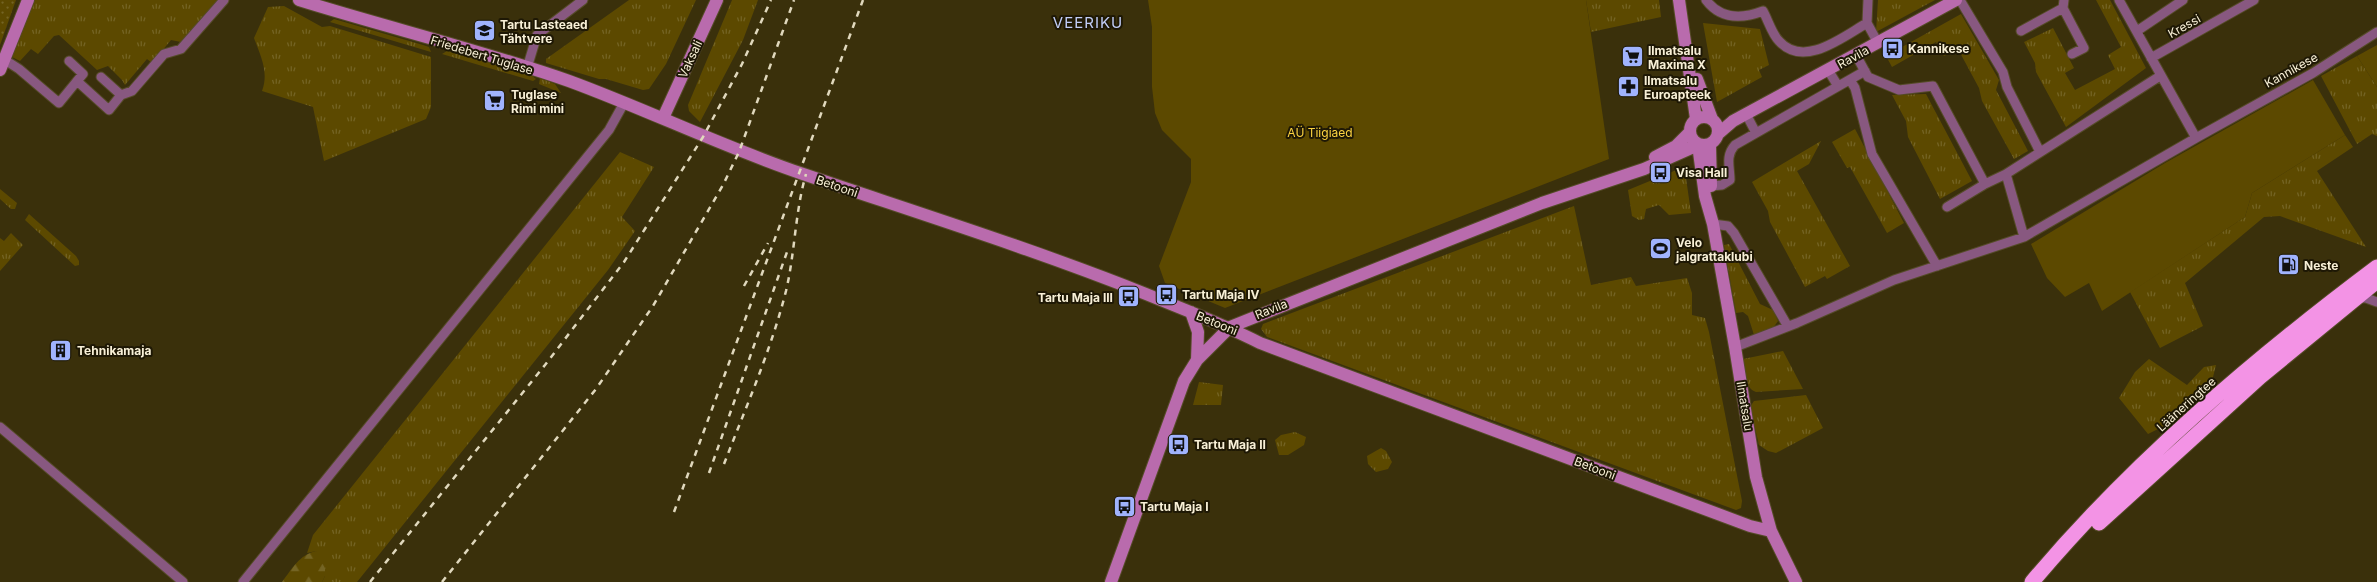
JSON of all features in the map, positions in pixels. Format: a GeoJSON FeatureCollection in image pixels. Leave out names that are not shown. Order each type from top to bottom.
{"type":"FeatureCollection","features":[{"type":"Feature","properties":{"kind":"highway","name":"Lääneringtee"},"geometry":{"type":"LineString","coordinates":[[2032,582],[2094,514],[2219,394],[2377,267]]}},
{"type":"Feature","properties":{"kind":"highway"},"geometry":{"type":"LineString","coordinates":[[2042,582],[2087,534],[2179,449],[2260,377],[2377,281]]}},
{"type":"Feature","properties":{"kind":"street"},"geometry":{"type":"LineString","coordinates":[[28,0],[2,65],[19,69],[59,103],[83,74],[69,61]]}},
{"type":"Feature","properties":{"kind":"street"},"geometry":{"type":"LineString","coordinates":[[77,81],[109,110],[121,96],[132,91],[164,54],[181,49],[224,0]]}},
{"type":"Feature","properties":{"kind":"street","name":"Friedebert Tuglase"},"geometry":{"type":"LineString","coordinates":[[299,0],[319,3],[527,68],[663,118]]}},
{"type":"Feature","properties":{"kind":"street"},"geometry":{"type":"LineString","coordinates":[[527,68],[537,35],[583,0]]}},
{"type":"Feature","properties":{"kind":"street","name":"Vaksali"},"geometry":{"type":"LineString","coordinates":[[663,118],[717,0]]}},
{"type":"Feature","properties":{"kind":"street"},"geometry":{"type":"LineString","coordinates":[[1679,0],[1696,119]]}},
{"type":"Feature","properties":{"kind":"street"},"geometry":{"type":"LineString","coordinates":[[1706,0],[1714,8],[1734,18],[1743,18],[1763,11],[1780,42],[1800,52],[1816,51],[1867,23]]}},
{"type":"Feature","properties":{"kind":"street"},"geometry":{"type":"LineString","coordinates":[[1868,0],[1867,23],[1878,43]]}},
{"type":"Feature","properties":{"kind":"street"},"geometry":{"type":"LineString","coordinates":[[1958,0],[2003,72],[2007,87],[2040,152]]}},
{"type":"Feature","properties":{"kind":"street","name":"Ravila"},"geometry":{"type":"LineString","coordinates":[[1715,125],[1733,121],[1958,0]]}},
{"type":"Feature","properties":{"kind":"street"},"geometry":{"type":"LineString","coordinates":[[2119,0],[2196,138]]}},
{"type":"Feature","properties":{"kind":"street"},"geometry":{"type":"LineString","coordinates":[[2137,32],[2183,0]]}},
{"type":"Feature","properties":{"kind":"street","name":"Kressi"},"geometry":{"type":"LineString","coordinates":[[2151,58],[2254,0]]}},
{"type":"Feature","properties":{"kind":"street"},"geometry":{"type":"LineString","coordinates":[[2021,31],[2064,4],[2084,48],[2072,54]]}},
{"type":"Feature","properties":{"kind":"street","name":"Kannikese"},"geometry":{"type":"LineString","coordinates":[[1735,347],[1787,326],[1797,324],[1894,280],[2024,237],[2313,73],[2377,32]]}},
{"type":"Feature","properties":{"kind":"street"},"geometry":{"type":"LineString","coordinates":[[1686,46],[1715,125],[1704,145],[1692,140],[1690,132],[1692,123],[1696,119],[1704,117],[1715,125]]}},
{"type":"Feature","properties":{"kind":"street"},"geometry":{"type":"LineString","coordinates":[[1856,55],[1868,77],[1899,90],[1933,86],[1985,184]]}},
{"type":"Feature","properties":{"kind":"street","name":"Ravila"},"geometry":{"type":"LineString","coordinates":[[1828,70],[1838,86]]}},
{"type":"Feature","properties":{"kind":"street"},"geometry":{"type":"LineString","coordinates":[[1712,186],[1722,185],[1730,180],[1728,163],[1730,150],[1735,145],[1865,71]]}},
{"type":"Feature","properties":{"kind":"street"},"geometry":{"type":"LineString","coordinates":[[1947,206],[2006,174],[2160,76]]}},
{"type":"Feature","properties":{"kind":"street"},"geometry":{"type":"LineString","coordinates":[[101,77],[121,96]]}},
{"type":"Feature","properties":{"kind":"street"},"geometry":{"type":"LineString","coordinates":[[1850,80],[1855,88],[1872,154],[1937,266]]}},
{"type":"Feature","properties":{"kind":"street"},"geometry":{"type":"LineString","coordinates":[[243,582],[610,130],[624,103]]}},
{"type":"Feature","properties":{"kind":"street"},"geometry":{"type":"LineString","coordinates":[[1746,114],[1756,132]]}},
{"type":"Feature","properties":{"kind":"street","name":"Betooni"},"geometry":{"type":"LineString","coordinates":[[663,118],[740,152],[961,226],[1089,272],[1230,327],[1269,346],[1750,526],[1770,531]]}},
{"type":"Feature","properties":{"kind":"street","name":"Ravila"},"geometry":{"type":"LineString","coordinates":[[1112,582],[1184,381],[1197,360],[1230,327],[1579,190],[1667,151],[1690,132]]}},
{"type":"Feature","properties":{"kind":"street","name":"Ravila"},"geometry":{"type":"LineString","coordinates":[[1579,190],[1644,169],[1704,145]]}},
{"type":"Feature","properties":{"kind":"street","name":"Ilmatsalu"},"geometry":{"type":"LineString","coordinates":[[1704,145],[1712,186],[1713,224]]}},
{"type":"Feature","properties":{"kind":"street","name":"Ilmatsalu"},"geometry":{"type":"LineString","coordinates":[[1704,145],[1705,196],[1713,224],[1756,477],[1770,531],[1796,582]]}},
{"type":"Feature","properties":{"kind":"street"},"geometry":{"type":"LineString","coordinates":[[2006,174],[2024,237]]}},
{"type":"Feature","properties":{"kind":"street"},"geometry":{"type":"LineString","coordinates":[[1713,224],[1728,226],[1734,233],[1787,326]]}},
{"type":"Feature","properties":{"kind":"street"},"geometry":{"type":"LineString","coordinates":[[2356,298],[2366,298],[2377,302]]}},
{"type":"Feature","properties":{"kind":"street"},"geometry":{"type":"LineString","coordinates":[[1191,312],[1198,332],[1197,360]]}},
{"type":"Feature","properties":{"kind":"street"},"geometry":{"type":"LineString","coordinates":[[0,427],[183,582]]}},
{"type":"Feature","properties":{"kind":"green space"},"geometry":{"type":"Polygon","coordinates":[[[0,0],[16,0],[0,45],[0,0]]]}},
{"type":"Feature","properties":{"kind":"green space"},"geometry":{"type":"Polygon","coordinates":[[[32,0],[218,0],[181,42],[171,40],[152,63],[147,59],[125,85],[108,66],[97,70],[59,35],[54,36],[38,54],[31,49],[20,61],[8,55],[32,0]]]}},
{"type":"Feature","properties":{"kind":"green space"},"geometry":{"type":"Polygon","coordinates":[[[629,0],[696,0],[666,64],[649,89],[643,90],[606,79],[599,79],[546,63],[546,59],[629,0]]]}},
{"type":"Feature","properties":{"kind":"green space"},"geometry":{"type":"Polygon","coordinates":[[[732,0],[758,0],[743,40],[700,122],[689,111],[688,105],[732,0]]]}},
{"type":"Feature","properties":{"kind":"green space","name":"AÜ Tiigiaed"},"geometry":{"type":"Polygon","coordinates":[[[1148,0],[1586,0],[1609,159],[1225,308],[1165,283],[1159,266],[1191,182],[1191,159],[1162,130],[1155,113],[1152,87],[1152,27],[1148,0]]]}},
{"type":"Feature","properties":{"kind":"green space"},"geometry":{"type":"Polygon","coordinates":[[[1586,0],[1659,0],[1661,17],[1591,32],[1586,0]]]}},
{"type":"Feature","properties":{"kind":"green space"},"geometry":{"type":"Polygon","coordinates":[[[1878,0],[1935,0],[1876,32],[1878,0]]]}},
{"type":"Feature","properties":{"kind":"green space"},"geometry":{"type":"Polygon","coordinates":[[[2096,0],[2110,0],[2146,68],[2066,127],[2036,72],[2035,63],[2024,42],[2053,28],[2074,68],[2065,73],[2075,90],[2115,69],[2108,55],[2121,47],[2096,0]]]}},
{"type":"Feature","properties":{"kind":"green space"},"geometry":{"type":"Polygon","coordinates":[[[284,6],[322,27],[330,26],[431,57],[431,107],[426,119],[324,161],[313,107],[262,91],[265,77],[254,38],[268,7],[284,6]]]}},
{"type":"Feature","properties":{"kind":"green space"},"geometry":{"type":"Polygon","coordinates":[[[1961,14],[1999,80],[1996,90],[2028,151],[2014,159],[1982,101],[1979,88],[1958,49],[1944,56],[1936,42],[1892,67],[1886,56],[1961,14]]]}},
{"type":"Feature","properties":{"kind":"green space"},"geometry":{"type":"Polygon","coordinates":[[[334,19],[429,47],[431,52],[330,22],[334,19]]]}},
{"type":"Feature","properties":{"kind":"green space"},"geometry":{"type":"Polygon","coordinates":[[[1703,23],[1760,29],[1769,65],[1759,70],[1762,77],[1717,102],[1703,23]]]}},
{"type":"Feature","properties":{"kind":"green space"},"geometry":{"type":"Polygon","coordinates":[[[2377,45],[2377,87],[2357,56],[2377,45]]]}},
{"type":"Feature","properties":{"kind":"green space"},"geometry":{"type":"Polygon","coordinates":[[[447,51],[530,74],[536,79],[533,81],[442,54],[447,51]]]}},
{"type":"Feature","properties":{"kind":"green space"},"geometry":{"type":"Polygon","coordinates":[[[2357,56],[2377,87],[2377,136],[2372,134],[2357,144],[2321,76],[2357,56]]]}},
{"type":"Feature","properties":{"kind":"green space"},"geometry":{"type":"Polygon","coordinates":[[[540,78],[555,84],[561,93],[539,84],[540,78]]]}},
{"type":"Feature","properties":{"kind":"green space"},"geometry":{"type":"Polygon","coordinates":[[[2313,80],[2345,135],[2252,193],[2245,217],[2102,311],[2089,283],[2065,297],[2047,278],[2031,244],[2165,163],[2313,80]]]}},
{"type":"Feature","properties":{"kind":"green space"},"geometry":{"type":"Polygon","coordinates":[[[1926,94],[1972,181],[1940,199],[1908,137],[1906,121],[1892,95],[1926,94]]]}},
{"type":"Feature","properties":{"kind":"green space"},"geometry":{"type":"Polygon","coordinates":[[[1855,129],[1904,223],[1887,233],[1850,167],[1847,168],[1832,142],[1855,129]]]}},
{"type":"Feature","properties":{"kind":"green space"},"geometry":{"type":"Polygon","coordinates":[[[2345,135],[2353,147],[2317,171],[2366,247],[2280,216],[2264,217],[2185,283],[2203,326],[2160,348],[2130,292],[2245,217],[2252,193],[2345,135]]]}},
{"type":"Feature","properties":{"kind":"green space"},"geometry":{"type":"Polygon","coordinates":[[[1821,141],[1809,164],[1797,171],[1850,266],[1827,279],[1825,276],[1805,287],[1770,222],[1768,211],[1752,182],[1821,141]]]}},
{"type":"Feature","properties":{"kind":"green space"},"geometry":{"type":"Polygon","coordinates":[[[620,152],[654,167],[622,217],[635,231],[608,270],[357,582],[322,582],[325,576],[316,551],[307,553],[313,535],[620,152]]]}},
{"type":"Feature","properties":{"kind":"green space"},"geometry":{"type":"Polygon","coordinates":[[[1679,169],[1685,171],[1691,213],[1669,215],[1659,205],[1646,209],[1644,219],[1639,220],[1632,216],[1628,190],[1679,169]]]}},
{"type":"Feature","properties":{"kind":"green space"},"geometry":{"type":"Polygon","coordinates":[[[0,189],[17,203],[15,209],[11,209],[0,199],[0,189]]]}},
{"type":"Feature","properties":{"kind":"green space"},"geometry":{"type":"Polygon","coordinates":[[[1574,206],[1591,285],[1631,277],[1636,286],[1687,278],[1692,293],[1692,315],[1705,318],[1709,332],[1742,501],[1741,508],[1736,510],[1267,337],[1261,329],[1263,324],[1574,206]]]}},
{"type":"Feature","properties":{"kind":"green space"},"geometry":{"type":"Polygon","coordinates":[[[29,214],[76,256],[79,265],[75,266],[25,220],[29,214]]]}},
{"type":"Feature","properties":{"kind":"green space"},"geometry":{"type":"Polygon","coordinates":[[[11,233],[23,245],[0,271],[0,238],[4,241],[11,233]]]}},
{"type":"Feature","properties":{"kind":"green space"},"geometry":{"type":"Polygon","coordinates":[[[1729,244],[1760,304],[1773,310],[1778,321],[1773,328],[1754,335],[1748,316],[1743,312],[1736,313],[1724,245],[1729,244]]]}},
{"type":"Feature","properties":{"kind":"green space"},"geometry":{"type":"Polygon","coordinates":[[[1783,351],[1803,389],[1756,392],[1752,390],[1747,383],[1743,359],[1783,351]]]}},
{"type":"Feature","properties":{"kind":"green space"},"geometry":{"type":"Polygon","coordinates":[[[2149,359],[2187,385],[2204,367],[2216,365],[2213,377],[2207,385],[2162,427],[2148,434],[2119,398],[2135,372],[2149,359]]]}},
{"type":"Feature","properties":{"kind":"green space"},"geometry":{"type":"Polygon","coordinates":[[[1199,382],[1223,385],[1221,405],[1193,405],[1199,382]]]}},
{"type":"Feature","properties":{"kind":"green space"},"geometry":{"type":"Polygon","coordinates":[[[1806,395],[1823,428],[1776,453],[1768,451],[1759,445],[1750,407],[1754,401],[1806,395]]]}},
{"type":"Feature","properties":{"kind":"green space"},"geometry":{"type":"Polygon","coordinates":[[[1295,432],[1306,437],[1304,445],[1288,455],[1279,455],[1275,440],[1281,435],[1295,432]]]}},
{"type":"Feature","properties":{"kind":"green space"},"geometry":{"type":"Polygon","coordinates":[[[1381,448],[1386,451],[1392,462],[1388,469],[1376,472],[1368,464],[1367,456],[1381,448]]]}},
{"type":"Feature","properties":{"kind":"green space"},"geometry":{"type":"Polygon","coordinates":[[[316,551],[325,557],[325,576],[322,582],[282,582],[300,559],[316,551]]]}},
{"type":"Feature","properties":{"kind":"railway"},"geometry":{"type":"LineString","coordinates":[[370,582],[545,365],[624,262],[703,137],[742,64],[771,0]]}},
{"type":"Feature","properties":{"kind":"railway"},"geometry":{"type":"LineString","coordinates":[[442,582],[596,389],[653,306],[723,185],[739,152],[794,0]]}},
{"type":"Feature","properties":{"kind":"railway"},"geometry":{"type":"LineString","coordinates":[[674,512],[863,0]]}},
{"type":"Feature","properties":{"kind":"railway"},"geometry":{"type":"LineString","coordinates":[[724,464],[758,378],[780,313],[789,277],[799,203],[806,174]]}},
{"type":"Feature","properties":{"kind":"railway"},"geometry":{"type":"LineString","coordinates":[[744,286],[768,243]]}},
{"type":"Feature","properties":{"kind":"railway"},"geometry":{"type":"LineString","coordinates":[[709,473],[787,252]]}},
{"type":"Feature","properties":{"kind":"place","name":"Tartu Lasteaed Tähtvere"},"geometry":{"type":"Point","coordinates":[484,31]}},
{"type":"Feature","properties":{"kind":"place","name":"Kannikese"},"geometry":{"type":"Point","coordinates":[1892,48]}},
{"type":"Feature","properties":{"kind":"place","name":"Ilmatsalu Maxima X"},"geometry":{"type":"Point","coordinates":[1632,57]}},
{"type":"Feature","properties":{"kind":"place","name":"Ilmatsalu Euroapteek"},"geometry":{"type":"Point","coordinates":[1628,87]}},
{"type":"Feature","properties":{"kind":"place","name":"Tuglase Rimi mini"},"geometry":{"type":"Point","coordinates":[495,101]}},
{"type":"Feature","properties":{"kind":"place","name":"Visa Hall"},"geometry":{"type":"Point","coordinates":[1660,172]}},
{"type":"Feature","properties":{"kind":"place","name":"Velo jalgrattaklubi"},"geometry":{"type":"Point","coordinates":[1660,249]}},
{"type":"Feature","properties":{"kind":"place","name":"Neste"},"geometry":{"type":"Point","coordinates":[2288,265]}},
{"type":"Feature","properties":{"kind":"place","name":"Tartu Maja IV"},"geometry":{"type":"Point","coordinates":[1166,294]}},
{"type":"Feature","properties":{"kind":"place","name":"Tartu Maja III"},"geometry":{"type":"Point","coordinates":[1129,297]}},
{"type":"Feature","properties":{"kind":"place","name":"Tehnikamaja"},"geometry":{"type":"Point","coordinates":[61,350]}},
{"type":"Feature","properties":{"kind":"place","name":"Tartu Maja II"},"geometry":{"type":"Point","coordinates":[1178,444]}},
{"type":"Feature","properties":{"kind":"place","name":"Tartu Maja I"},"geometry":{"type":"Point","coordinates":[1124,506]}},
{"type":"Feature","properties":{"kind":"district","name":"VEERIKU"},"geometry":{"type":"Point","coordinates":[1088,22]}}]}
